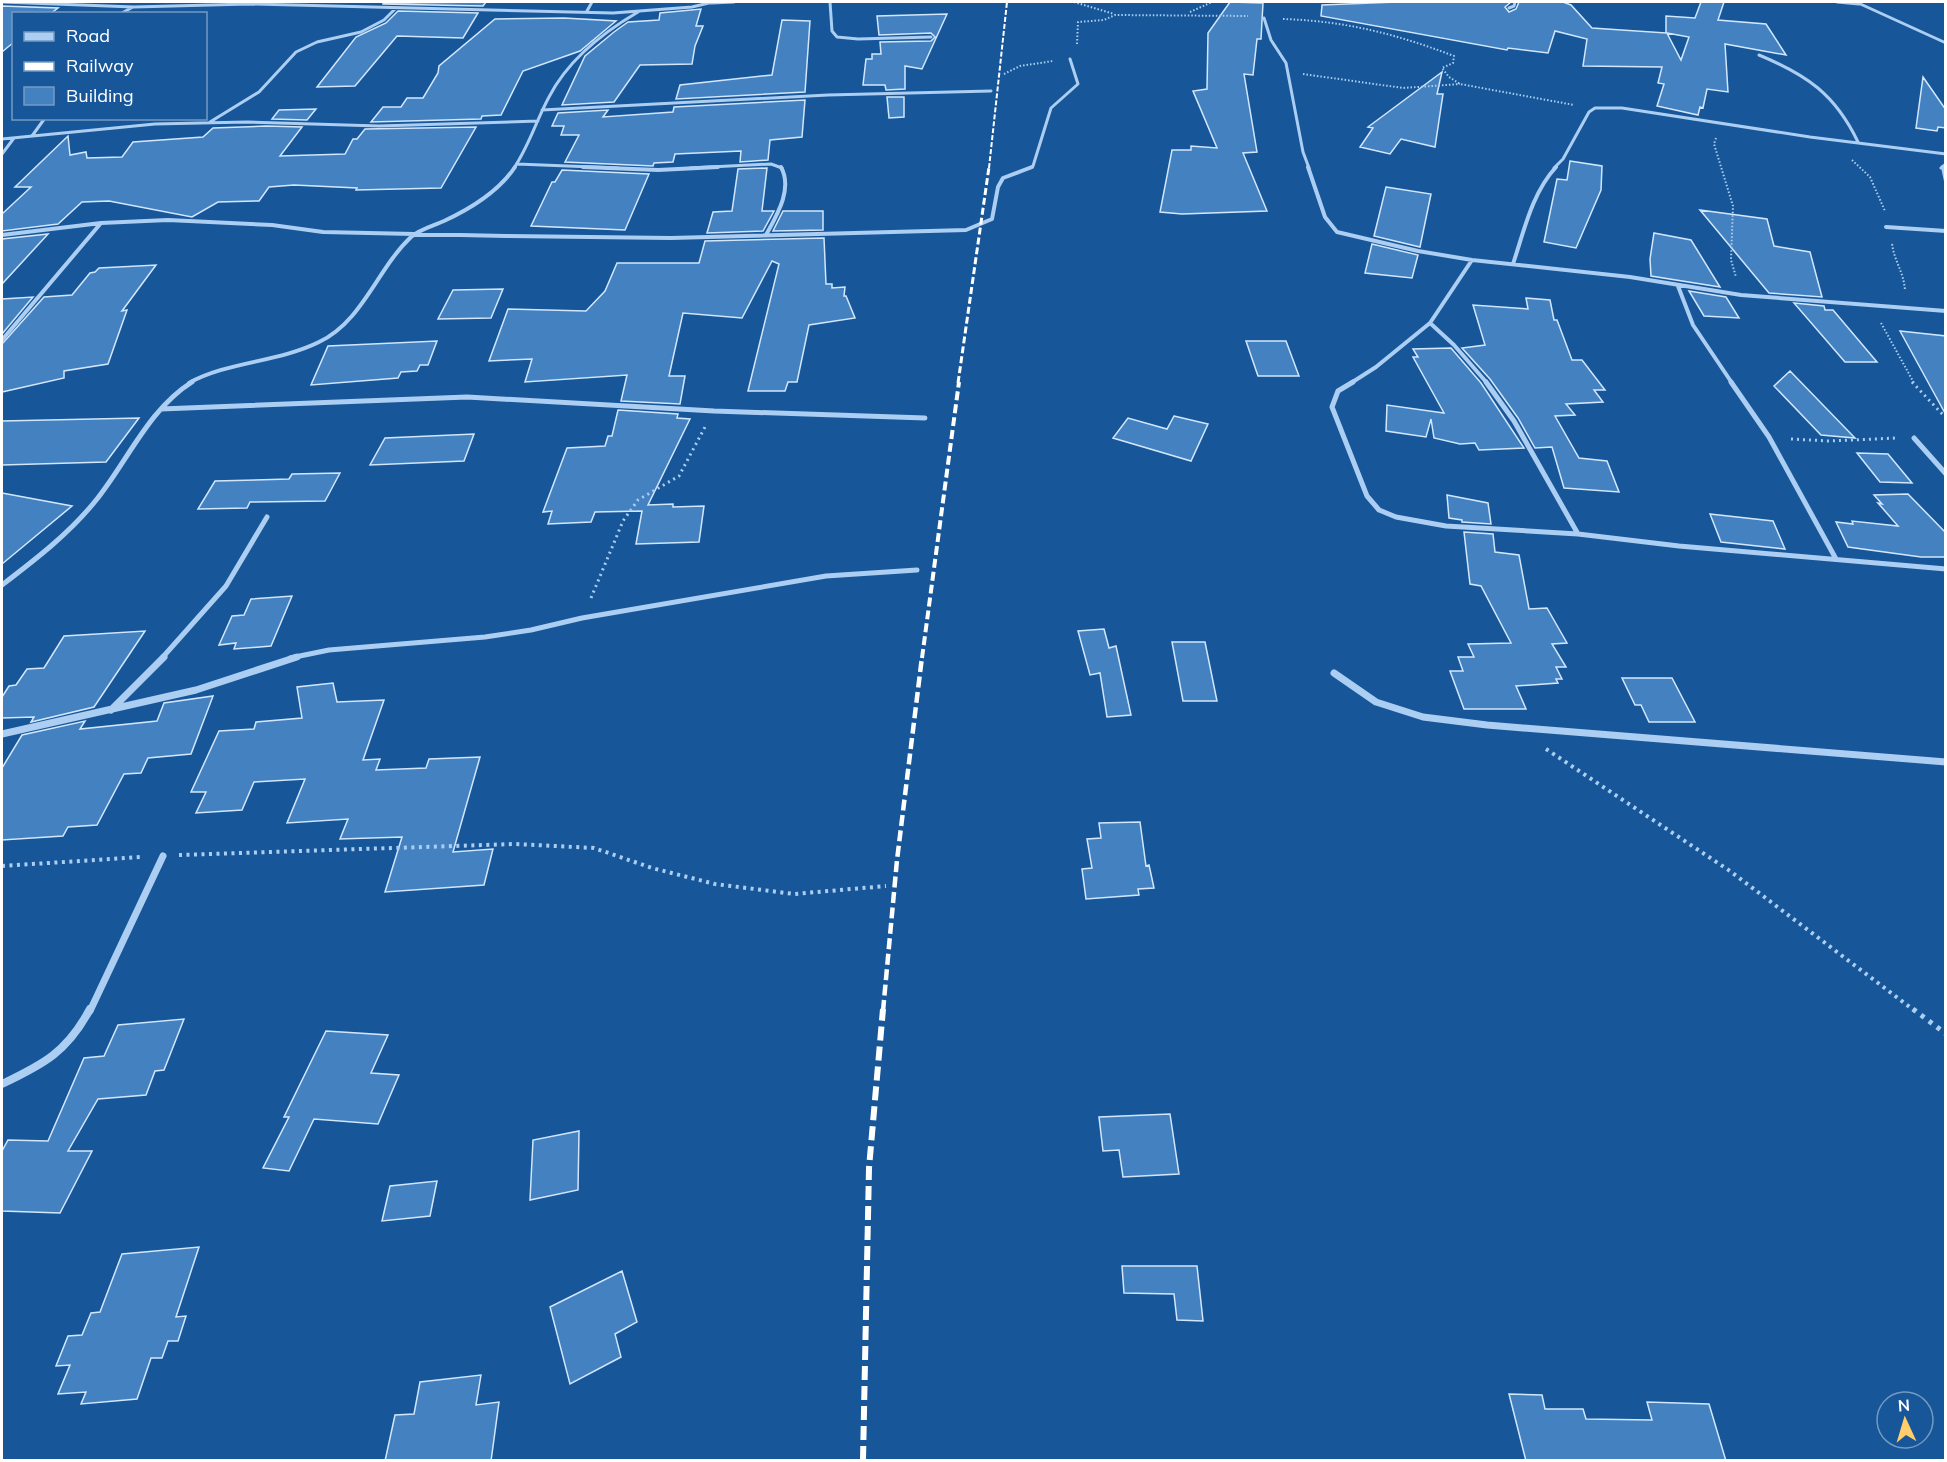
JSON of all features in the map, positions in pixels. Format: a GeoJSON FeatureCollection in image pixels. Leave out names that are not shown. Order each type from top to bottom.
{"type":"FeatureCollection","features":[{"type":"Feature","properties":{"kind":"street"},"geometry":{"type":"LineString","coordinates":[[2,2],[134,7],[193,4],[638,12],[692,7],[713,2],[734,2]]}},
{"type":"Feature","properties":{"kind":"street"},"geometry":{"type":"LineString","coordinates":[[193,4],[198,2]]}},
{"type":"Feature","properties":{"kind":"street"},"geometry":{"type":"LineString","coordinates":[[316,6],[324,2]]}},
{"type":"Feature","properties":{"kind":"street"},"geometry":{"type":"LineString","coordinates":[[448,9],[455,2]]}},
{"type":"Feature","properties":{"kind":"street"},"geometry":{"type":"LineString","coordinates":[[587,11],[591,2]]}},
{"type":"Feature","properties":{"kind":"street"},"geometry":{"type":"LineString","coordinates":[[830,2],[832,31],[837,37],[931,38]]}},
{"type":"Feature","properties":{"kind":"street"},"geometry":{"type":"LineString","coordinates":[[1509,8],[1514,6],[1515,2]]}},
{"type":"Feature","properties":{"kind":"street"},"geometry":{"type":"LineString","coordinates":[[1837,2],[1863,5]]}},
{"type":"Feature","properties":{"kind":"street"},"geometry":{"type":"LineString","coordinates":[[1856,2],[1946,43]]}},
{"type":"Feature","properties":{"kind":"street"},"geometry":{"type":"LineString","coordinates":[[124,12],[134,7]]}},
{"type":"Feature","properties":{"kind":"street"},"geometry":{"type":"LineString","coordinates":[[210,123],[264,87],[274,78],[289,56],[314,43],[367,31],[386,19],[396,8]]}},
{"type":"Feature","properties":{"kind":"street"},"geometry":{"type":"LineString","coordinates":[[2,585],[61,538],[97,498],[160,409],[188,384],[208,375],[311,346],[339,330],[377,282],[390,260],[415,234],[448,220],[505,180],[517,164],[559,80],[578,57],[609,30],[638,12]]}},
{"type":"Feature","properties":{"kind":"street"},"geometry":{"type":"LineString","coordinates":[[1264,18],[1271,40],[1283,56],[1288,73],[1303,152],[1329,225],[1337,232],[1472,260],[1630,277],[1741,295],[1946,311]]}},
{"type":"Feature","properties":{"kind":"street"},"geometry":{"type":"LineString","coordinates":[[1759,55],[1812,80],[1840,109],[1850,123],[1858,142]]}},
{"type":"Feature","properties":{"kind":"street"},"geometry":{"type":"LineString","coordinates":[[2,235],[101,224],[168,220],[223,221],[323,232],[671,238],[966,230],[992,219],[1000,182],[1003,178],[1026,171],[1033,166],[1051,108],[1078,84],[1070,59]]}},
{"type":"Feature","properties":{"kind":"street"},"geometry":{"type":"LineString","coordinates":[[542,110],[828,95],[991,91]]}},
{"type":"Feature","properties":{"kind":"street"},"geometry":{"type":"LineString","coordinates":[[1513,264],[1531,208],[1549,174],[1563,159],[1589,112],[1596,108],[1622,108],[1946,154]]}},
{"type":"Feature","properties":{"kind":"street"},"geometry":{"type":"LineString","coordinates":[[32,136],[44,120]]}},
{"type":"Feature","properties":{"kind":"street"},"geometry":{"type":"LineString","coordinates":[[2,139],[106,127],[210,123],[247,122],[348,126],[538,121]]}},
{"type":"Feature","properties":{"kind":"street"},"geometry":{"type":"LineString","coordinates":[[2,154],[14,138]]}},
{"type":"Feature","properties":{"kind":"street"},"geometry":{"type":"LineString","coordinates":[[517,164],[658,170],[771,164],[782,166],[785,172],[786,187],[778,212],[766,235]]}},
{"type":"Feature","properties":{"kind":"street"},"geometry":{"type":"LineString","coordinates":[[1946,164],[1941,168],[1946,181]]}},
{"type":"Feature","properties":{"kind":"street"},"geometry":{"type":"LineString","coordinates":[[2,340],[101,224]]}},
{"type":"Feature","properties":{"kind":"street"},"geometry":{"type":"LineString","coordinates":[[1886,227],[1946,231]]}},
{"type":"Feature","properties":{"kind":"street"},"geometry":{"type":"LineString","coordinates":[[1472,260],[1431,323],[1376,367],[1338,391],[1332,407],[1367,496],[1379,510],[1396,517],[1446,526],[1578,534],[1690,547],[1946,569]]}},
{"type":"Feature","properties":{"kind":"street"},"geometry":{"type":"LineString","coordinates":[[1678,286],[1693,325],[1769,437],[1836,559]]}},
{"type":"Feature","properties":{"kind":"street"},"geometry":{"type":"LineString","coordinates":[[1431,323],[1470,360],[1491,388],[1541,466],[1578,534]]}},
{"type":"Feature","properties":{"kind":"street"},"geometry":{"type":"LineString","coordinates":[[160,409],[467,397],[714,411],[925,418]]}},
{"type":"Feature","properties":{"kind":"street"},"geometry":{"type":"LineString","coordinates":[[1914,438],[1946,474]]}},
{"type":"Feature","properties":{"kind":"street"},"geometry":{"type":"LineString","coordinates":[[111,710],[183,637],[226,585],[267,517]]}},
{"type":"Feature","properties":{"kind":"street"},"geometry":{"type":"LineString","coordinates":[[2,734],[196,690],[291,658],[329,650],[485,637],[826,576],[917,570]]}},
{"type":"Feature","properties":{"kind":"street"},"geometry":{"type":"LineString","coordinates":[[1334,673],[1376,702],[1424,717],[1487,725],[1946,762]]}},
{"type":"Feature","properties":{"kind":"street"},"geometry":{"type":"LineString","coordinates":[[2,1084],[42,1065],[68,1044],[88,1012],[163,856]]}},
{"type":"Feature","properties":{"kind":"path"},"geometry":{"type":"LineString","coordinates":[[1074,2],[1115,15]]}},
{"type":"Feature","properties":{"kind":"path"},"geometry":{"type":"LineString","coordinates":[[1186,14],[1212,2]]}},
{"type":"Feature","properties":{"kind":"path"},"geometry":{"type":"LineString","coordinates":[[1288,73],[1403,88],[1460,84]]}},
{"type":"Feature","properties":{"kind":"path"},"geometry":{"type":"LineString","coordinates":[[1719,123],[1714,144],[1733,206],[1731,260],[1741,295]]}},
{"type":"Feature","properties":{"kind":"path"},"geometry":{"type":"LineString","coordinates":[[1909,308],[1880,317],[1882,325],[1904,362],[1909,378],[1946,418]]}},
{"type":"Feature","properties":{"kind":"path"},"geometry":{"type":"LineString","coordinates":[[582,618],[603,573],[623,521],[638,500],[679,476],[714,411]]}},
{"type":"Feature","properties":{"kind":"path"},"geometry":{"type":"LineString","coordinates":[[1769,437],[1829,441],[1914,438]]}},
{"type":"Feature","properties":{"kind":"path"},"geometry":{"type":"LineString","coordinates":[[1541,747],[1730,871],[1946,1034]]}},
{"type":"Feature","properties":{"kind":"path"},"geometry":{"type":"LineString","coordinates":[[2,866],[288,850],[514,844],[594,848],[652,868],[715,884],[794,894],[886,886]]}},
{"type":"Feature","properties":{"kind":"building"},"geometry":{"type":"Polygon","coordinates":[[[486,2],[483,6],[383,4],[383,3],[486,2]]]}},
{"type":"Feature","properties":{"kind":"building"},"geometry":{"type":"Polygon","coordinates":[[[1230,2],[1263,3],[1261,39],[1257,39],[1253,75],[1244,74],[1257,152],[1243,153],[1267,211],[1182,214],[1160,212],[1172,150],[1191,150],[1191,146],[1217,148],[1193,91],[1207,89],[1208,33],[1230,2]]]}},
{"type":"Feature","properties":{"kind":"building"},"geometry":{"type":"Polygon","coordinates":[[[1397,2],[1511,2],[1505,7],[1509,12],[1516,9],[1519,2],[1563,2],[1571,5],[1592,28],[1666,33],[1666,16],[1695,18],[1701,2],[1724,2],[1718,20],[1766,24],[1786,55],[1725,44],[1728,92],[1707,89],[1703,108],[1700,107],[1698,115],[1657,106],[1664,84],[1658,83],[1662,67],[1583,66],[1587,39],[1555,31],[1548,53],[1508,48],[1507,50],[1321,16],[1322,5],[1397,2]],[[1667,33],[1681,60],[1689,37],[1667,33]]]}},
{"type":"Feature","properties":{"kind":"building"},"geometry":{"type":"Polygon","coordinates":[[[2,6],[58,8],[53,12],[12,12],[12,44],[2,52],[2,6]]]}},
{"type":"Feature","properties":{"kind":"building"},"geometry":{"type":"Polygon","coordinates":[[[701,9],[696,26],[703,26],[695,46],[692,64],[640,65],[614,102],[562,105],[585,56],[628,22],[659,20],[660,13],[701,9]]]}},
{"type":"Feature","properties":{"kind":"building"},"geometry":{"type":"Polygon","coordinates":[[[398,11],[478,13],[463,38],[397,36],[355,86],[317,87],[356,37],[386,23],[398,11]]]}},
{"type":"Feature","properties":{"kind":"building"},"geometry":{"type":"Polygon","coordinates":[[[947,14],[922,69],[905,66],[905,89],[886,90],[885,85],[863,85],[866,59],[872,59],[872,54],[881,54],[880,42],[931,41],[935,37],[931,33],[879,35],[877,16],[947,14]]]}},
{"type":"Feature","properties":{"kind":"building"},"geometry":{"type":"Polygon","coordinates":[[[564,18],[616,21],[580,51],[523,71],[501,115],[482,116],[481,119],[371,122],[383,107],[401,107],[407,98],[423,98],[438,73],[439,66],[495,19],[564,18]]]}},
{"type":"Feature","properties":{"kind":"building"},"geometry":{"type":"Polygon","coordinates":[[[782,20],[810,21],[805,92],[676,99],[680,85],[772,75],[782,20]]]}},
{"type":"Feature","properties":{"kind":"building"},"geometry":{"type":"Polygon","coordinates":[[[1442,72],[1437,94],[1443,94],[1435,147],[1401,139],[1390,154],[1360,147],[1373,128],[1368,127],[1442,72]]]}},
{"type":"Feature","properties":{"kind":"building"},"geometry":{"type":"Polygon","coordinates":[[[1923,77],[1946,110],[1946,128],[1938,127],[1937,131],[1916,128],[1923,77]]]}},
{"type":"Feature","properties":{"kind":"building"},"geometry":{"type":"Polygon","coordinates":[[[887,97],[904,97],[904,117],[889,118],[887,97]]]}},
{"type":"Feature","properties":{"kind":"building"},"geometry":{"type":"Polygon","coordinates":[[[805,100],[802,137],[770,140],[768,160],[740,162],[741,151],[675,154],[673,162],[654,163],[653,166],[565,162],[579,135],[561,135],[564,126],[552,126],[558,113],[608,110],[603,117],[673,112],[674,107],[805,100]]]}},
{"type":"Feature","properties":{"kind":"building"},"geometry":{"type":"Polygon","coordinates":[[[316,109],[307,120],[272,119],[279,110],[316,109]]]}},
{"type":"Feature","properties":{"kind":"building"},"geometry":{"type":"Polygon","coordinates":[[[302,127],[280,156],[345,154],[353,139],[357,139],[365,129],[476,127],[441,188],[356,190],[357,188],[294,185],[269,187],[259,201],[218,202],[192,217],[109,201],[82,202],[58,224],[2,231],[2,214],[31,187],[15,187],[68,136],[70,155],[86,152],[87,158],[122,157],[133,142],[203,137],[213,128],[302,127]]]}},
{"type":"Feature","properties":{"kind":"building"},"geometry":{"type":"Polygon","coordinates":[[[1570,161],[1602,166],[1601,190],[1576,248],[1544,242],[1557,179],[1567,180],[1570,161]]]}},
{"type":"Feature","properties":{"kind":"building"},"geometry":{"type":"Polygon","coordinates":[[[767,168],[762,211],[774,211],[763,231],[707,233],[713,212],[732,211],[738,169],[767,168]]]}},
{"type":"Feature","properties":{"kind":"building"},"geometry":{"type":"Polygon","coordinates":[[[562,170],[649,174],[625,230],[531,226],[552,182],[555,182],[562,170]]]}},
{"type":"Feature","properties":{"kind":"building"},"geometry":{"type":"Polygon","coordinates":[[[1386,187],[1431,194],[1420,247],[1374,236],[1386,187]]]}},
{"type":"Feature","properties":{"kind":"building"},"geometry":{"type":"Polygon","coordinates":[[[1700,210],[1767,219],[1774,246],[1810,252],[1822,297],[1769,293],[1700,210]]]}},
{"type":"Feature","properties":{"kind":"building"},"geometry":{"type":"Polygon","coordinates":[[[783,211],[823,211],[823,230],[773,231],[783,211]]]}},
{"type":"Feature","properties":{"kind":"building"},"geometry":{"type":"Polygon","coordinates":[[[1654,233],[1691,240],[1720,287],[1651,276],[1650,259],[1654,233]]]}},
{"type":"Feature","properties":{"kind":"building"},"geometry":{"type":"Polygon","coordinates":[[[48,234],[2,284],[2,239],[48,234]]]}},
{"type":"Feature","properties":{"kind":"building"},"geometry":{"type":"Polygon","coordinates":[[[824,238],[826,284],[832,284],[832,288],[845,287],[844,296],[855,318],[809,325],[797,382],[788,382],[785,391],[748,391],[779,264],[772,261],[742,318],[683,313],[669,376],[685,376],[680,404],[621,401],[627,375],[525,382],[532,359],[489,361],[508,309],[586,311],[605,291],[617,263],[699,263],[705,241],[824,238]]]}},
{"type":"Feature","properties":{"kind":"building"},"geometry":{"type":"Polygon","coordinates":[[[1372,244],[1418,255],[1412,278],[1365,273],[1372,244]]]}},
{"type":"Feature","properties":{"kind":"building"},"geometry":{"type":"Polygon","coordinates":[[[156,265],[122,311],[127,310],[108,364],[64,371],[64,378],[2,392],[2,344],[44,297],[72,295],[90,273],[99,268],[156,265]]]}},
{"type":"Feature","properties":{"kind":"building"},"geometry":{"type":"Polygon","coordinates":[[[503,289],[491,318],[438,319],[453,290],[503,289]]]}},
{"type":"Feature","properties":{"kind":"building"},"geometry":{"type":"Polygon","coordinates":[[[1689,291],[1726,297],[1739,318],[1704,316],[1689,291]]]}},
{"type":"Feature","properties":{"kind":"building"},"geometry":{"type":"Polygon","coordinates":[[[33,297],[2,334],[2,299],[33,297]]]}},
{"type":"Feature","properties":{"kind":"building"},"geometry":{"type":"Polygon","coordinates":[[[1526,298],[1550,300],[1554,320],[1557,320],[1572,360],[1582,360],[1605,390],[1594,390],[1603,402],[1566,404],[1575,415],[1555,416],[1579,458],[1607,461],[1619,492],[1564,488],[1552,447],[1535,448],[1518,418],[1490,379],[1462,348],[1485,345],[1473,305],[1528,309],[1526,298]]]}},
{"type":"Feature","properties":{"kind":"building"},"geometry":{"type":"Polygon","coordinates":[[[1794,303],[1824,306],[1825,310],[1833,310],[1877,362],[1845,362],[1794,303]]]}},
{"type":"Feature","properties":{"kind":"building"},"geometry":{"type":"Polygon","coordinates":[[[1900,331],[1946,336],[1946,415],[1900,331]]]}},
{"type":"Feature","properties":{"kind":"building"},"geometry":{"type":"Polygon","coordinates":[[[437,341],[428,365],[420,365],[417,371],[401,372],[398,378],[311,385],[328,346],[437,341]]]}},
{"type":"Feature","properties":{"kind":"building"},"geometry":{"type":"Polygon","coordinates":[[[1246,341],[1286,341],[1299,376],[1258,376],[1246,341]]]}},
{"type":"Feature","properties":{"kind":"building"},"geometry":{"type":"Polygon","coordinates":[[[1451,348],[1481,383],[1524,448],[1479,450],[1475,443],[1460,444],[1434,438],[1431,419],[1426,437],[1386,431],[1387,405],[1444,413],[1413,357],[1418,357],[1413,349],[1451,348]]]}},
{"type":"Feature","properties":{"kind":"building"},"geometry":{"type":"Polygon","coordinates":[[[1790,371],[1855,438],[1821,435],[1774,386],[1790,371]]]}},
{"type":"Feature","properties":{"kind":"building"},"geometry":{"type":"Polygon","coordinates":[[[618,410],[678,414],[677,418],[690,419],[648,505],[704,506],[699,542],[636,544],[642,511],[595,512],[591,522],[548,524],[552,511],[543,512],[567,448],[605,446],[608,436],[612,436],[618,410]]]}},
{"type":"Feature","properties":{"kind":"building"},"geometry":{"type":"Polygon","coordinates":[[[1174,416],[1208,424],[1191,461],[1113,438],[1128,418],[1167,429],[1174,416]]]}},
{"type":"Feature","properties":{"kind":"building"},"geometry":{"type":"Polygon","coordinates":[[[139,418],[106,462],[2,465],[2,421],[139,418]]]}},
{"type":"Feature","properties":{"kind":"building"},"geometry":{"type":"Polygon","coordinates":[[[474,434],[464,461],[370,465],[385,438],[474,434]]]}},
{"type":"Feature","properties":{"kind":"building"},"geometry":{"type":"Polygon","coordinates":[[[1857,453],[1888,454],[1912,483],[1880,482],[1857,453]]]}},
{"type":"Feature","properties":{"kind":"building"},"geometry":{"type":"Polygon","coordinates":[[[340,473],[325,501],[250,502],[247,508],[198,509],[215,481],[289,479],[292,474],[340,473]]]}},
{"type":"Feature","properties":{"kind":"building"},"geometry":{"type":"Polygon","coordinates":[[[2,493],[72,506],[2,564],[2,493]]]}},
{"type":"Feature","properties":{"kind":"building"},"geometry":{"type":"Polygon","coordinates":[[[1908,494],[1946,533],[1946,557],[1921,557],[1848,547],[1836,522],[1853,524],[1852,521],[1898,526],[1874,495],[1908,494]]]}},
{"type":"Feature","properties":{"kind":"building"},"geometry":{"type":"Polygon","coordinates":[[[1447,495],[1488,503],[1491,524],[1462,522],[1462,520],[1449,518],[1447,495]]]}},
{"type":"Feature","properties":{"kind":"building"},"geometry":{"type":"Polygon","coordinates":[[[1710,514],[1773,521],[1785,549],[1721,542],[1710,514]]]}},
{"type":"Feature","properties":{"kind":"building"},"geometry":{"type":"Polygon","coordinates":[[[1464,532],[1493,534],[1495,552],[1519,555],[1529,609],[1547,608],[1567,643],[1552,644],[1566,667],[1556,667],[1562,679],[1556,679],[1558,683],[1516,686],[1526,709],[1464,709],[1450,671],[1463,671],[1458,657],[1474,657],[1468,644],[1511,643],[1481,586],[1470,584],[1464,532]]]}},
{"type":"Feature","properties":{"kind":"building"},"geometry":{"type":"Polygon","coordinates":[[[292,596],[271,646],[234,649],[236,643],[219,645],[232,616],[244,615],[251,599],[292,596]]]}},
{"type":"Feature","properties":{"kind":"building"},"geometry":{"type":"Polygon","coordinates":[[[1104,629],[1109,648],[1116,646],[1131,715],[1107,717],[1100,673],[1090,675],[1078,631],[1104,629]]]}},
{"type":"Feature","properties":{"kind":"building"},"geometry":{"type":"Polygon","coordinates":[[[145,631],[94,707],[31,722],[34,717],[2,718],[2,697],[9,686],[16,685],[27,669],[44,668],[64,636],[145,631]]]}},
{"type":"Feature","properties":{"kind":"building"},"geometry":{"type":"Polygon","coordinates":[[[1172,642],[1205,642],[1217,701],[1183,701],[1172,642]]]}},
{"type":"Feature","properties":{"kind":"building"},"geometry":{"type":"Polygon","coordinates":[[[1622,678],[1672,678],[1695,722],[1649,722],[1641,705],[1635,705],[1622,678]]]}},
{"type":"Feature","properties":{"kind":"building"},"geometry":{"type":"Polygon","coordinates":[[[333,683],[337,702],[384,700],[363,760],[380,759],[376,770],[426,768],[429,759],[480,757],[453,852],[493,849],[484,885],[385,892],[402,837],[340,839],[348,819],[287,823],[305,779],[254,782],[242,810],[196,813],[206,792],[191,792],[219,731],[254,729],[256,722],[302,718],[297,687],[333,683]]]}},
{"type":"Feature","properties":{"kind":"building"},"geometry":{"type":"Polygon","coordinates":[[[213,696],[191,754],[148,758],[141,773],[124,774],[97,825],[68,827],[63,836],[2,840],[2,768],[22,735],[85,721],[80,729],[157,721],[164,703],[213,696]]]}},
{"type":"Feature","properties":{"kind":"building"},"geometry":{"type":"Polygon","coordinates":[[[1140,822],[1146,866],[1149,865],[1154,888],[1138,889],[1139,895],[1086,899],[1082,869],[1092,868],[1087,839],[1101,838],[1099,823],[1140,822]]]}},
{"type":"Feature","properties":{"kind":"building"},"geometry":{"type":"Polygon","coordinates":[[[184,1019],[164,1070],[155,1071],[146,1095],[98,1099],[68,1151],[92,1151],[60,1213],[2,1211],[2,1151],[8,1140],[48,1141],[84,1058],[104,1056],[118,1025],[184,1019]]]}},
{"type":"Feature","properties":{"kind":"building"},"geometry":{"type":"Polygon","coordinates":[[[326,1031],[388,1035],[371,1073],[399,1075],[378,1124],[314,1119],[289,1171],[263,1168],[289,1117],[284,1117],[326,1031]]]}},
{"type":"Feature","properties":{"kind":"building"},"geometry":{"type":"Polygon","coordinates":[[[1170,1114],[1179,1174],[1123,1177],[1119,1150],[1103,1151],[1099,1117],[1170,1114]]]}},
{"type":"Feature","properties":{"kind":"building"},"geometry":{"type":"Polygon","coordinates":[[[579,1131],[578,1190],[530,1200],[533,1140],[579,1131]]]}},
{"type":"Feature","properties":{"kind":"building"},"geometry":{"type":"Polygon","coordinates":[[[437,1181],[430,1216],[382,1221],[390,1186],[437,1181]]]}},
{"type":"Feature","properties":{"kind":"building"},"geometry":{"type":"Polygon","coordinates":[[[199,1247],[176,1317],[186,1316],[178,1341],[168,1341],[162,1358],[151,1358],[137,1399],[81,1404],[86,1392],[58,1394],[70,1365],[56,1366],[68,1336],[82,1335],[91,1313],[100,1312],[122,1254],[199,1247]]]}},
{"type":"Feature","properties":{"kind":"building"},"geometry":{"type":"Polygon","coordinates":[[[1122,1266],[1197,1266],[1203,1321],[1177,1320],[1174,1294],[1124,1293],[1122,1266]]]}},
{"type":"Feature","properties":{"kind":"building"},"geometry":{"type":"Polygon","coordinates":[[[622,1271],[637,1322],[615,1334],[621,1357],[570,1384],[550,1307],[622,1271]]]}},
{"type":"Feature","properties":{"kind":"building"},"geometry":{"type":"Polygon","coordinates":[[[481,1375],[476,1405],[499,1402],[491,1461],[385,1461],[395,1415],[414,1414],[420,1382],[481,1375]]]}},
{"type":"Feature","properties":{"kind":"building"},"geometry":{"type":"Polygon","coordinates":[[[1509,1394],[1542,1395],[1545,1409],[1583,1409],[1586,1419],[1652,1420],[1647,1402],[1709,1404],[1726,1461],[1526,1461],[1509,1394]]]}},
{"type":"Feature","properties":{"kind":"railway"},"geometry":{"type":"LineString","coordinates":[[989,168],[1007,2]]}},
{"type":"Feature","properties":{"kind":"railway"},"geometry":{"type":"LineString","coordinates":[[958,383],[989,167]]}},
{"type":"Feature","properties":{"kind":"railway"},"geometry":{"type":"LineString","coordinates":[[922,658],[959,382]]}},
{"type":"Feature","properties":{"kind":"railway"},"geometry":{"type":"LineString","coordinates":[[883,1011],[897,860],[922,657]]}},
{"type":"Feature","properties":{"kind":"railway"},"geometry":{"type":"LineString","coordinates":[[863,1460],[869,1168],[883,1009]]}}]}
